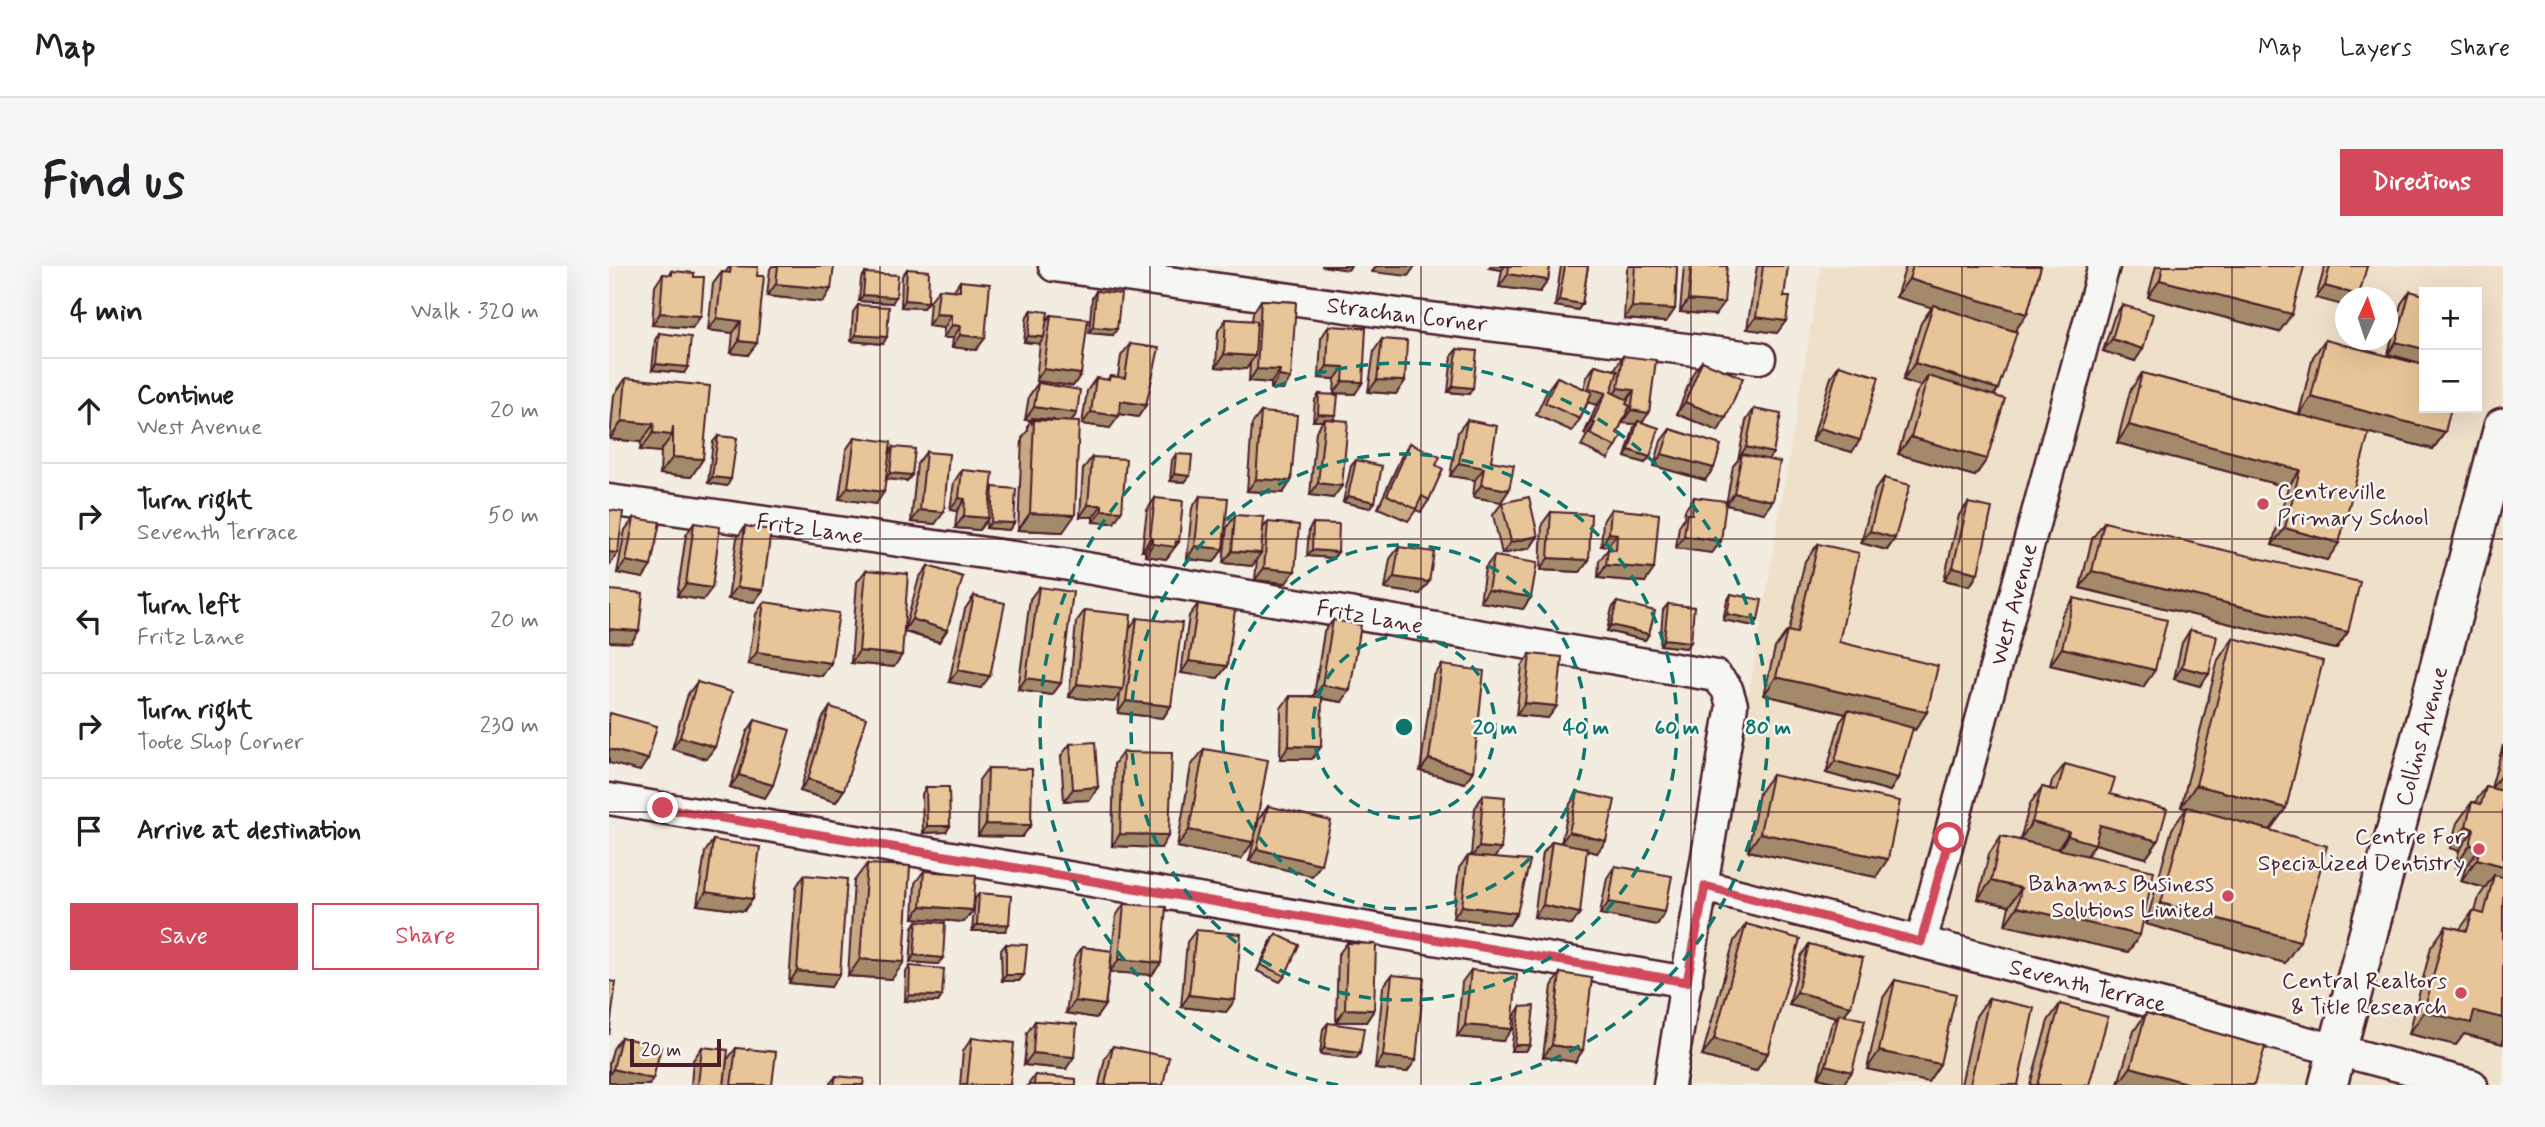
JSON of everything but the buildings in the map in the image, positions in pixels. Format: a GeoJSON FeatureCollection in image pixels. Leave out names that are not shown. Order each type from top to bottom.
{"type":"FeatureCollection","features":[{"type":"Feature","properties":{"kind":"street","name":"Strachan Corner"},"geometry":{"type":"LineString","coordinates":[[1054,266],[1412,315],[1760,358]]}},
{"type":"Feature","properties":{"kind":"street","name":"West Avenue"},"geometry":{"type":"LineString","coordinates":[[1921,942],[2104,266]]}},
{"type":"Feature","properties":{"kind":"street","name":"Collins Avenue"},"geometry":{"type":"LineString","coordinates":[[2328,1085],[2503,427]]}},
{"type":"Feature","properties":{"kind":"street","name":"Fritz Lane"},"geometry":{"type":"LineString","coordinates":[[609,500],[1063,564],[1716,676],[1727,689],[1732,705],[1705,886],[1669,1085]]}},
{"type":"Feature","properties":{"kind":"street"},"geometry":{"type":"LineString","coordinates":[[609,799],[1687,982]]}},
{"type":"Feature","properties":{"kind":"street","name":"Seventh Terrace"},"geometry":{"type":"LineString","coordinates":[[1705,886],[2472,1085]]}},
{"type":"Feature","properties":{"kind":"shaded area"},"geometry":{"type":"Polygon","coordinates":[[[1821,266],[2503,266],[2503,1085],[1683,1085],[1821,266]]]}},
{"type":"Feature","properties":{"kind":"place","name":"Centreville Primary School"},"geometry":{"type":"Point","coordinates":[2263,504]}},
{"type":"Feature","properties":{"kind":"place","name":"Centre For Specialized Dentistry"},"geometry":{"type":"Point","coordinates":[2479,849]}},
{"type":"Feature","properties":{"kind":"place","name":"Bahamas Business Solutions Limited"},"geometry":{"type":"Point","coordinates":[2228,896]}},
{"type":"Feature","properties":{"kind":"place","name":"Central Realtors & Title Research"},"geometry":{"type":"Point","coordinates":[2461,993]}},
{"type":"Feature","properties":{"kind":"route"},"geometry":{"type":"LineString","coordinates":[[663,808],[1687,982],[1705,886],[1921,942],[1949,838]]}}]}
